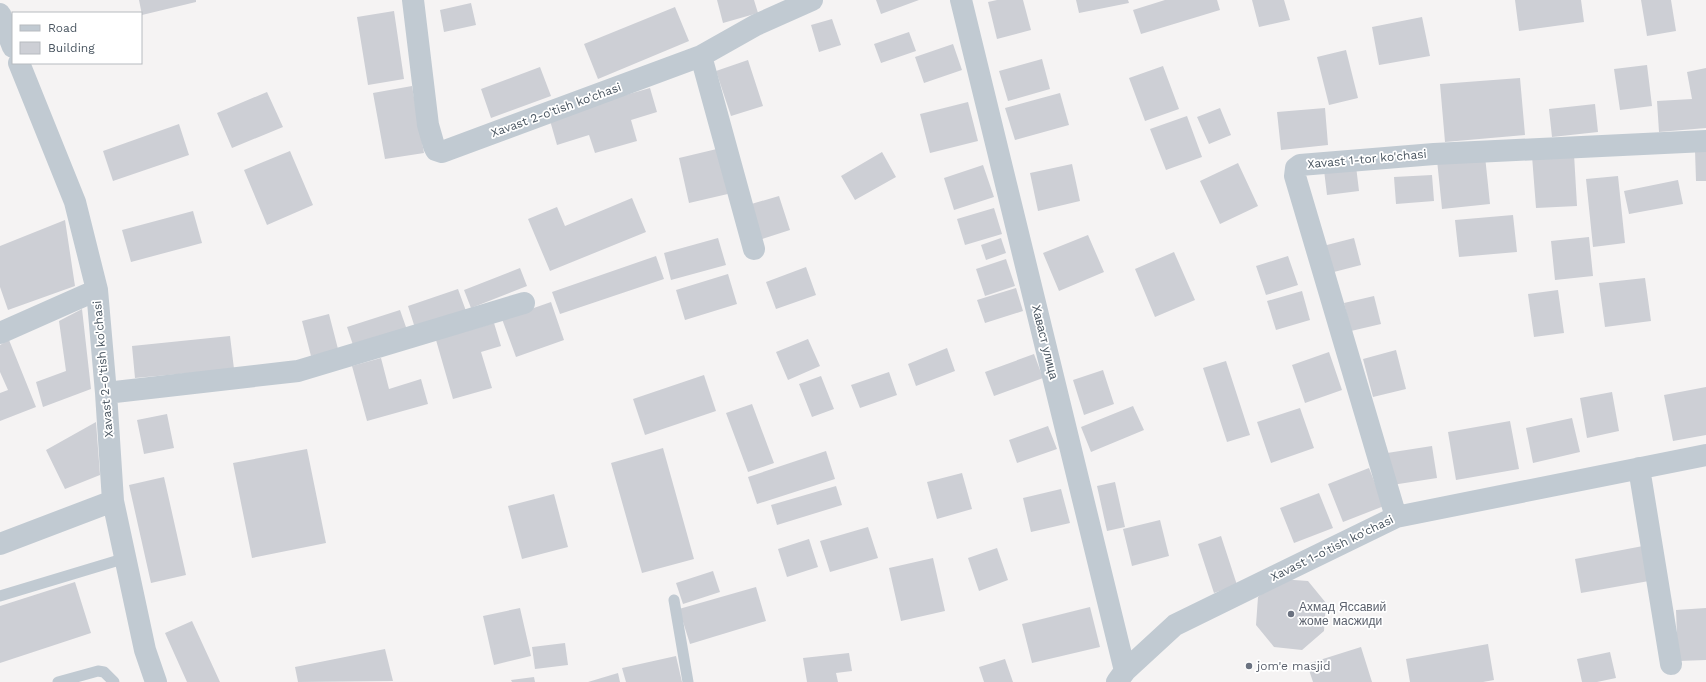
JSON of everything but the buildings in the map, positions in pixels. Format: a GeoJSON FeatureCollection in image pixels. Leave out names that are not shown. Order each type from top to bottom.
{"type":"FeatureCollection","features":[{"type":"Feature","properties":{"kind":"street","name":"Xavast 2-o'tish ko'chasi"},"geometry":{"type":"LineString","coordinates":[[413,0],[428,124],[434,146],[436,150],[442,152],[701,56],[756,25],[812,0]]}},
{"type":"Feature","properties":{"kind":"street","name":"Хаваст улица"},"geometry":{"type":"LineString","coordinates":[[961,0],[1121,677]]}},
{"type":"Feature","properties":{"kind":"street"},"geometry":{"type":"LineString","coordinates":[[0,14],[12,44]]}},
{"type":"Feature","properties":{"kind":"street"},"geometry":{"type":"LineString","coordinates":[[701,56],[754,249]]}},
{"type":"Feature","properties":{"kind":"street","name":"Xavast 2-o'tish ko'chasi"},"geometry":{"type":"LineString","coordinates":[[20,64],[75,202],[97,290],[113,501],[145,650],[156,682]]}},
{"type":"Feature","properties":{"kind":"street","name":"Xavast 1-tor ko'chasi"},"geometry":{"type":"LineString","coordinates":[[1396,517],[1295,176],[1296,168],[1300,165],[1434,154],[1706,141]]}},
{"type":"Feature","properties":{"kind":"street"},"geometry":{"type":"LineString","coordinates":[[0,333],[97,290]]}},
{"type":"Feature","properties":{"kind":"street"},"geometry":{"type":"LineString","coordinates":[[106,393],[298,371],[524,303]]}},
{"type":"Feature","properties":{"kind":"street","name":"Xavast 1-o'tish ko'chasi"},"geometry":{"type":"LineString","coordinates":[[1121,677],[1175,625],[1396,517],[1706,455]]}},
{"type":"Feature","properties":{"kind":"street"},"geometry":{"type":"LineString","coordinates":[[1640,468],[1671,664]]}},
{"type":"Feature","properties":{"kind":"street"},"geometry":{"type":"LineString","coordinates":[[0,544],[113,501]]}},
{"type":"Feature","properties":{"kind":"lane"},"geometry":{"type":"LineString","coordinates":[[0,596],[126,558]]}},
{"type":"Feature","properties":{"kind":"lane"},"geometry":{"type":"LineString","coordinates":[[674,600],[688,682]]}},
{"type":"Feature","properties":{"kind":"lane"},"geometry":{"type":"LineString","coordinates":[[58,682],[98,671],[104,672],[111,677],[114,682]]}},
{"type":"Feature","properties":{"kind":"place","name":"Ахмад Яссавий жоме масжиди"},"geometry":{"type":"Point","coordinates":[1291,614]}},
{"type":"Feature","properties":{"kind":"place","name":"jom'e masjid"},"geometry":{"type":"Point","coordinates":[1249,666]}}]}
